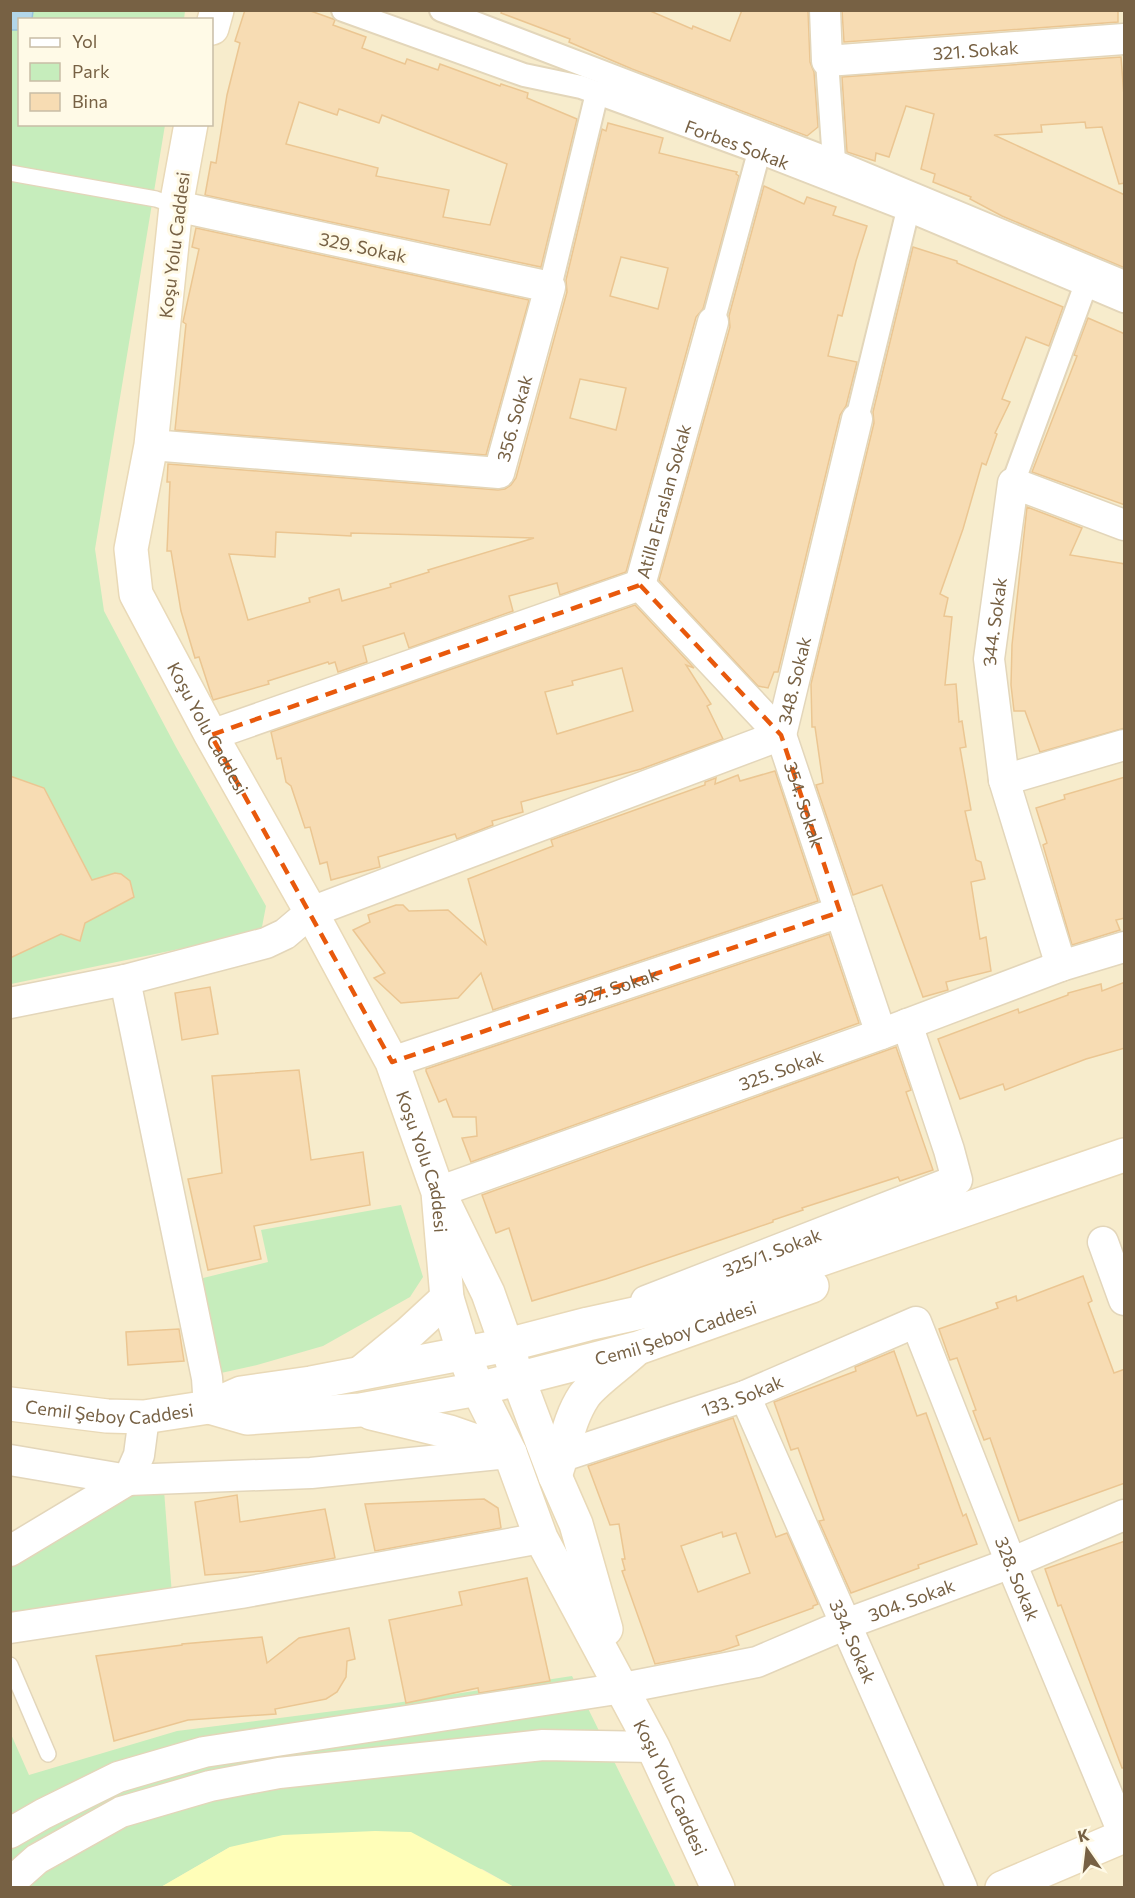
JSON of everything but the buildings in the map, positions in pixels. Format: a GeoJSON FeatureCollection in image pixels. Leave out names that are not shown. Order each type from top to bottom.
{"type":"FeatureCollection","features":[{"type":"Feature","properties":{"kind":"main road","name":"Koşu Yolu Caddesi"},"geometry":{"type":"LineString","coordinates":[[191,126],[176,206],[151,445],[130,549],[136,594],[211,735],[392,1062],[438,1192],[489,1293],[518,1378],[559,1466],[623,1688]]}},
{"type":"Feature","properties":{"kind":"main road","name":"Cemil Şeboy Caddesi"},"geometry":{"type":"LineString","coordinates":[[10,1404],[107,1416],[144,1417],[210,1407],[241,1394],[507,1345],[588,1324],[711,1297],[1125,1155]]}},
{"type":"Feature","properties":{"kind":"main road","name":"Cemil Şeboy Caddesi"},"geometry":{"type":"LineString","coordinates":[[210,1407],[247,1418],[360,1410],[478,1389],[638,1348],[888,1260],[1125,1170]]}},
{"type":"Feature","properties":{"kind":"main road","name":"Koşu Yolu Caddesi"},"geometry":{"type":"LineString","coordinates":[[438,1192],[447,1298],[464,1354],[478,1389],[510,1453],[541,1538],[653,1747],[718,1887]]}},
{"type":"Feature","properties":{"kind":"main road"},"geometry":{"type":"LineString","coordinates":[[359,1374],[447,1298]]}},
{"type":"Feature","properties":{"kind":"main road"},"geometry":{"type":"LineString","coordinates":[[559,1466],[571,1421],[585,1394],[638,1348]]}},
{"type":"Feature","properties":{"kind":"main road"},"geometry":{"type":"LineString","coordinates":[[360,1410],[450,1432],[510,1453]]}},
{"type":"Feature","properties":{"kind":"main road"},"geometry":{"type":"LineString","coordinates":[[1002,1887],[1125,1835]]}},
{"type":"Feature","properties":{"kind":"street","name":"Forbes Sokak"},"geometry":{"type":"LineString","coordinates":[[343,10],[524,75],[581,87],[759,152],[908,210],[1125,301]]}},
{"type":"Feature","properties":{"kind":"street"},"geometry":{"type":"LineString","coordinates":[[825,10],[834,161]]}},
{"type":"Feature","properties":{"kind":"street","name":"Forbes Sokak"},"geometry":{"type":"LineString","coordinates":[[455,13],[834,161],[1125,282]]}},
{"type":"Feature","properties":{"kind":"street","name":"321. Sokak"},"geometry":{"type":"LineString","coordinates":[[827,61],[1125,39]]}},
{"type":"Feature","properties":{"kind":"street","name":"356. Sokak"},"geometry":{"type":"LineString","coordinates":[[151,445],[499,473],[550,287],[597,93]]}},
{"type":"Feature","properties":{"kind":"street","name":"Atilla Eraslan Sokak"},"geometry":{"type":"LineString","coordinates":[[211,735],[640,585],[759,152]]}},
{"type":"Feature","properties":{"kind":"street","name":"329. Sokak"},"geometry":{"type":"LineString","coordinates":[[176,206],[550,287]]}},
{"type":"Feature","properties":{"kind":"street","name":"348. Sokak"},"geometry":{"type":"LineString","coordinates":[[10,1004],[125,980],[266,943],[285,934],[311,912],[781,735],[908,210]]}},
{"type":"Feature","properties":{"kind":"street","name":"344. Sokak"},"geometry":{"type":"LineString","coordinates":[[1061,966],[1004,780],[989,659],[1013,483],[1086,284]]}},
{"type":"Feature","properties":{"kind":"street"},"geometry":{"type":"LineString","coordinates":[[1013,483],[1125,525]]}},
{"type":"Feature","properties":{"kind":"street","name":"354. Sokak"},"geometry":{"type":"LineString","coordinates":[[640,585],[781,735],[840,912],[949,1150],[957,1180]]}},
{"type":"Feature","properties":{"kind":"street"},"geometry":{"type":"LineString","coordinates":[[1004,780],[1125,745]]}},
{"type":"Feature","properties":{"kind":"street","name":"327. Sokak"},"geometry":{"type":"LineString","coordinates":[[392,1062],[840,912]]}},
{"type":"Feature","properties":{"kind":"street","name":"325. Sokak"},"geometry":{"type":"LineString","coordinates":[[438,1192],[894,1029],[1061,966],[1125,947]]}},
{"type":"Feature","properties":{"kind":"street"},"geometry":{"type":"LineString","coordinates":[[125,980],[207,1377],[210,1407]]}},
{"type":"Feature","properties":{"kind":"street","name":"325/1. Sokak"},"geometry":{"type":"LineString","coordinates":[[588,1324],[957,1180]]}},
{"type":"Feature","properties":{"kind":"street"},"geometry":{"type":"LineString","coordinates":[[1103,1242],[1125,1300]]}},
{"type":"Feature","properties":{"kind":"street","name":"133. Sokak"},"geometry":{"type":"LineString","coordinates":[[559,1466],[745,1396],[916,1322]]}},
{"type":"Feature","properties":{"kind":"street","name":"328. Sokak"},"geometry":{"type":"LineString","coordinates":[[916,1322],[1011,1563],[1125,1835]]}},
{"type":"Feature","properties":{"kind":"street","name":"334. Sokak"},"geometry":{"type":"LineString","coordinates":[[745,1396],[962,1887]]}},
{"type":"Feature","properties":{"kind":"street"},"geometry":{"type":"LineString","coordinates":[[10,1551],[128,1480],[138,1455],[144,1417]]}},
{"type":"Feature","properties":{"kind":"street"},"geometry":{"type":"LineString","coordinates":[[10,1460],[128,1480],[311,1473],[510,1453]]}},
{"type":"Feature","properties":{"kind":"street","name":"304. Sokak"},"geometry":{"type":"LineString","coordinates":[[10,1833],[118,1777],[204,1752],[623,1688],[757,1662],[846,1624],[1011,1563],[1125,1515]]}},
{"type":"Feature","properties":{"kind":"street"},"geometry":{"type":"LineString","coordinates":[[10,1628],[241,1593],[541,1538]]}},
{"type":"Feature","properties":{"kind":"street"},"geometry":{"type":"LineString","coordinates":[[10,1883],[37,1859],[121,1812],[210,1786],[279,1773],[543,1745],[653,1747]]}},
{"type":"Feature","properties":{"kind":"lane"},"geometry":{"type":"LineString","coordinates":[[10,173],[156,199],[176,206]]}},
{"type":"Feature","properties":{"kind":"lane"},"geometry":{"type":"LineString","coordinates":[[10,1665],[48,1754]]}},
{"type":"Feature","properties":{"kind":"highlighted area"},"geometry":{"type":"Polygon","coordinates":[[[640,585],[781,735],[840,912],[392,1062],[211,735],[640,585]]]}},
{"type":"Feature","properties":{"kind":"shaded area"},"geometry":{"type":"Polygon","coordinates":[[[11,11],[1124,11],[1124,1887],[11,1887],[11,11]]]}},
{"type":"Feature","properties":{"kind":"green space"},"geometry":{"type":"Polygon","coordinates":[[[11,11],[185,11],[184,18],[18,18],[18,126],[165,126],[95,549],[104,611],[176,747],[266,906],[261,932],[11,984],[11,11]]]}},
{"type":"Feature","properties":{"kind":"green space"},"geometry":{"type":"Polygon","coordinates":[[[401,1205],[423,1277],[410,1297],[323,1346],[221,1373],[213,1361],[195,1280],[268,1262],[261,1230],[401,1205]]]}},
{"type":"Feature","properties":{"kind":"green space"},"geometry":{"type":"Polygon","coordinates":[[[164,1490],[172,1595],[11,1618],[10,1551],[96,1503],[164,1490]]]}},
{"type":"Feature","properties":{"kind":"green space"},"geometry":{"type":"Polygon","coordinates":[[[572,1676],[676,1887],[514,1887],[482,1869],[230,1847],[161,1887],[11,1887],[10,1732],[29,1775],[177,1731],[389,1704],[572,1676]]]}},
{"type":"Feature","properties":{"kind":"sand"},"geometry":{"type":"Polygon","coordinates":[[[375,1831],[411,1832],[514,1887],[161,1887],[230,1847],[283,1835],[375,1831]]]}},
{"type":"Feature","properties":{"kind":"water"},"geometry":{"type":"Polygon","coordinates":[[[10,11],[33,11],[32,18],[18,18],[18,30],[11,30],[10,11]]]}}]}
